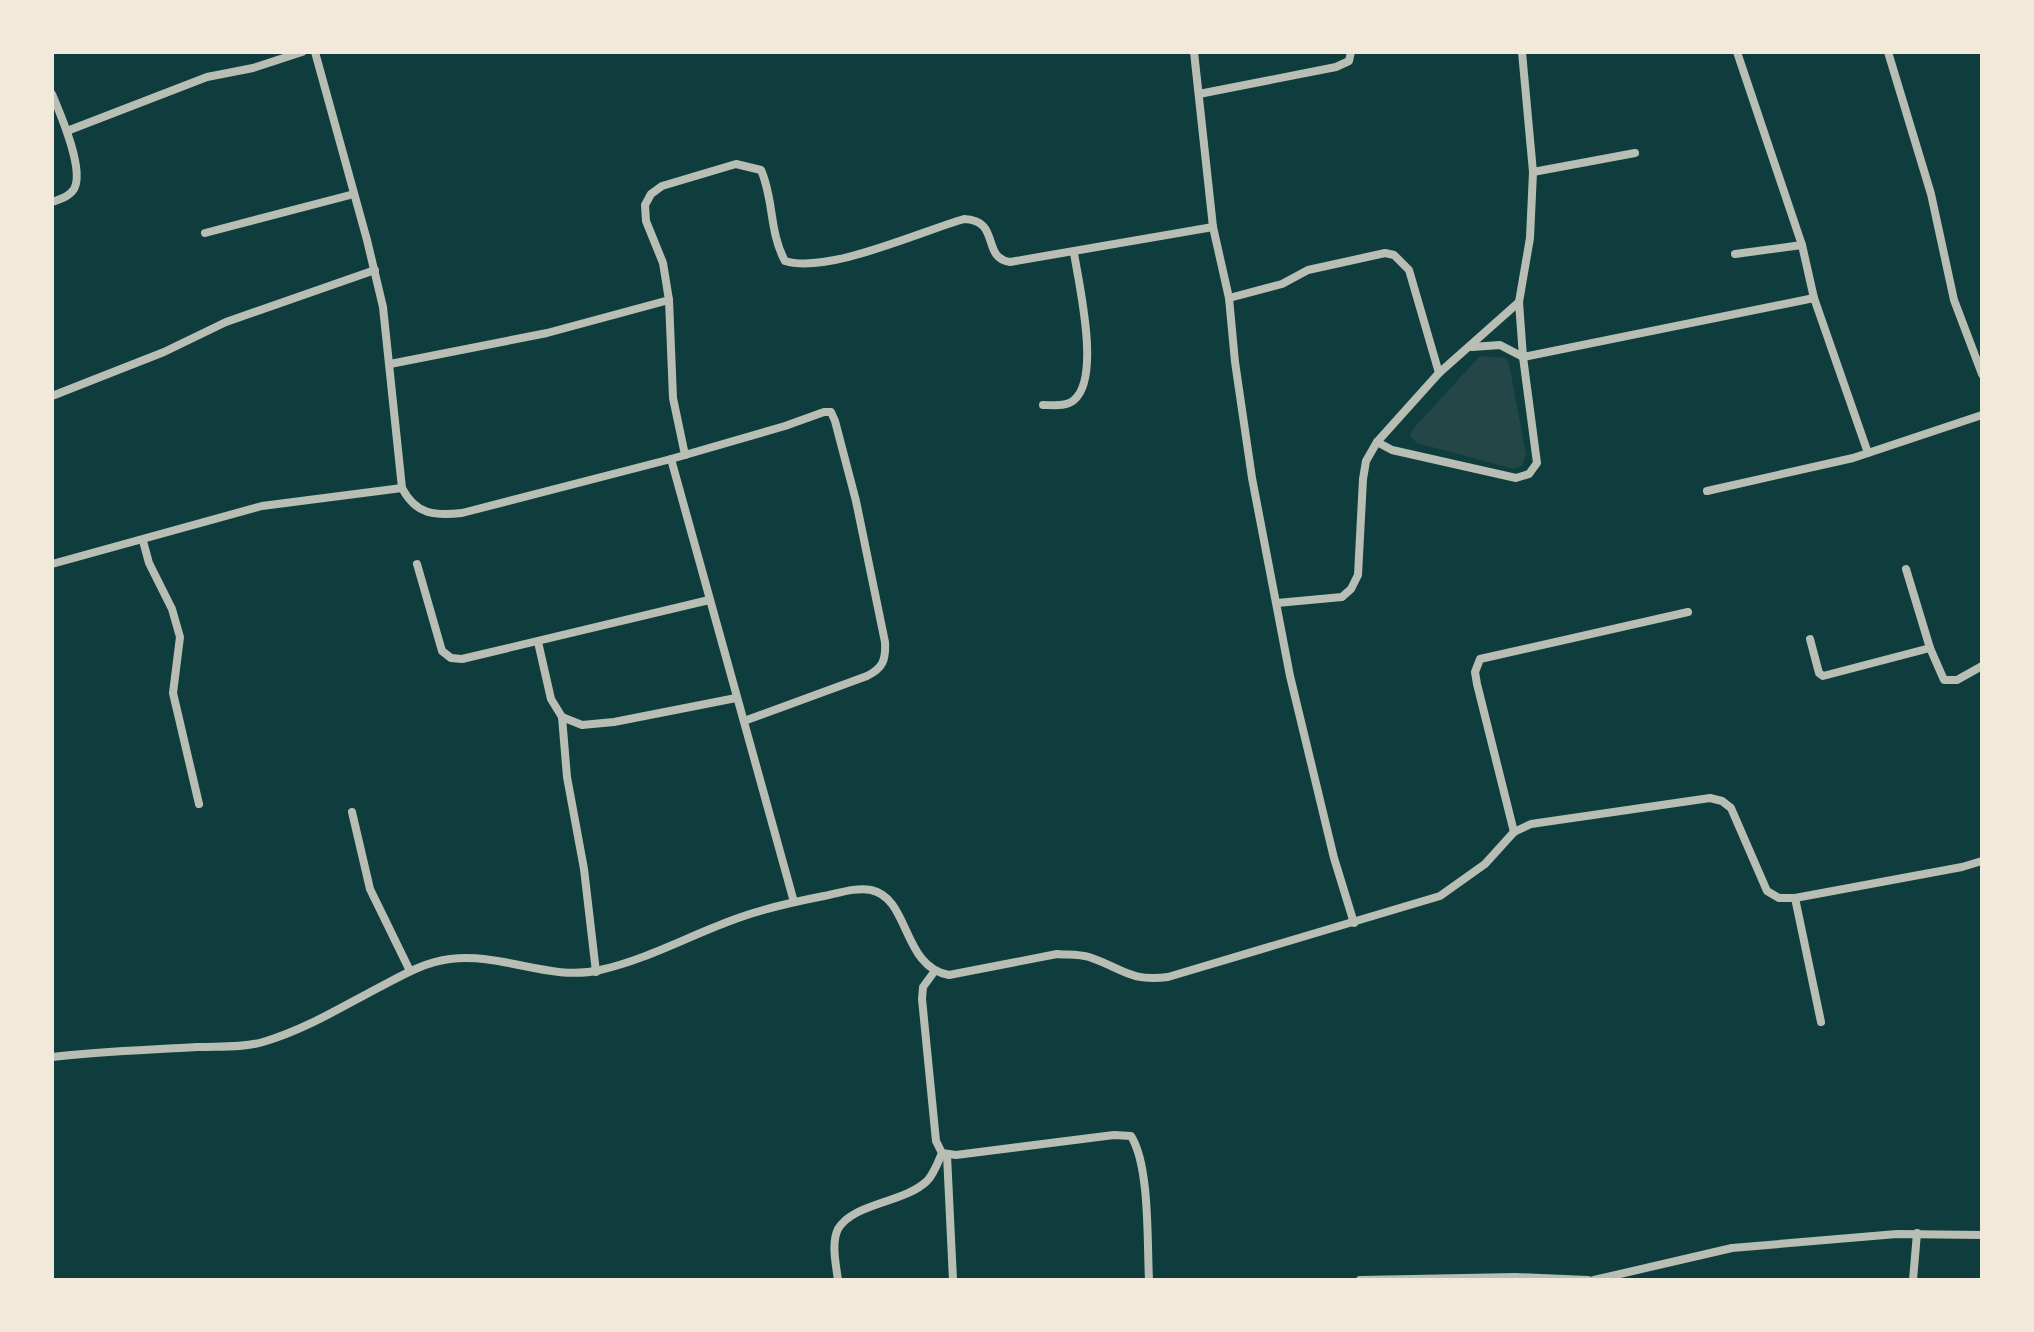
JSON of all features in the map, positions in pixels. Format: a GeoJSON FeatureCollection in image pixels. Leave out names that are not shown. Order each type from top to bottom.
{"type":"FeatureCollection","features":[{"type":"Feature","properties":{"kind":"street"},"geometry":{"type":"LineString","coordinates":[[67,131],[207,77],[253,68],[302,52]]}},
{"type":"Feature","properties":{"kind":"street"},"geometry":{"type":"LineString","coordinates":[[315,52],[375,270],[390,364],[402,488],[416,508],[429,514],[446,515],[501,503],[671,459],[831,412],[856,501],[886,656],[880,669],[867,676],[744,721]]}},
{"type":"Feature","properties":{"kind":"street"},"geometry":{"type":"LineString","coordinates":[[1194,52],[1213,227],[1229,298],[1252,478],[1290,676],[1334,858],[1354,923]]}},
{"type":"Feature","properties":{"kind":"street"},"geometry":{"type":"LineString","coordinates":[[1199,94],[1336,67],[1349,61],[1351,52]]}},
{"type":"Feature","properties":{"kind":"street"},"geometry":{"type":"LineString","coordinates":[[1377,442],[1392,450],[1509,476],[1523,477],[1537,463],[1519,302],[1530,238],[1533,172],[1522,52]]}},
{"type":"Feature","properties":{"kind":"street"},"geometry":{"type":"LineString","coordinates":[[1737,52],[1802,245],[1814,298],[1868,453]]}},
{"type":"Feature","properties":{"kind":"street"},"geometry":{"type":"LineString","coordinates":[[1888,52],[1931,194],[1954,300],[1982,374]]}},
{"type":"Feature","properties":{"kind":"street"},"geometry":{"type":"LineString","coordinates":[[52,94],[67,131],[77,175],[76,187],[68,196],[52,202]]}},
{"type":"Feature","properties":{"kind":"street"},"geometry":{"type":"LineString","coordinates":[[1533,172],[1635,153]]}},
{"type":"Feature","properties":{"kind":"street"},"geometry":{"type":"LineString","coordinates":[[685,455],[673,398],[669,300],[663,263],[646,221],[645,205],[651,194],[662,186],[736,164],[751,165],[761,170],[767,185],[776,245],[785,261],[799,265],[815,264],[873,248],[964,219],[981,223],[988,230],[995,255],[1001,261],[1010,262],[1213,227]]}},
{"type":"Feature","properties":{"kind":"street"},"geometry":{"type":"LineString","coordinates":[[205,233],[354,194]]}},
{"type":"Feature","properties":{"kind":"street"},"geometry":{"type":"LineString","coordinates":[[1735,254],[1802,245]]}},
{"type":"Feature","properties":{"kind":"street"},"geometry":{"type":"LineString","coordinates":[[1043,405],[1072,402],[1081,391],[1085,378],[1087,353],[1074,253]]}},
{"type":"Feature","properties":{"kind":"street"},"geometry":{"type":"LineString","coordinates":[[1229,298],[1282,284],[1308,270],[1385,253],[1394,255],[1409,270],[1439,373]]}},
{"type":"Feature","properties":{"kind":"street"},"geometry":{"type":"LineString","coordinates":[[52,396],[164,352],[226,322],[375,270]]}},
{"type":"Feature","properties":{"kind":"street"},"geometry":{"type":"LineString","coordinates":[[1470,347],[1500,345],[1523,357],[1814,298]]}},
{"type":"Feature","properties":{"kind":"street"},"geometry":{"type":"LineString","coordinates":[[390,364],[547,333],[669,300]]}},
{"type":"Feature","properties":{"kind":"street"},"geometry":{"type":"LineString","coordinates":[[1277,603],[1342,597],[1351,589],[1358,575],[1366,461],[1377,442],[1439,373],[1519,302]]}},
{"type":"Feature","properties":{"kind":"street"},"geometry":{"type":"LineString","coordinates":[[1707,491],[1868,453],[1982,415]]}},
{"type":"Feature","properties":{"kind":"street"},"geometry":{"type":"LineString","coordinates":[[671,459],[794,902]]}},
{"type":"Feature","properties":{"kind":"street"},"geometry":{"type":"LineString","coordinates":[[52,564],[262,506],[402,488]]}},
{"type":"Feature","properties":{"kind":"street"},"geometry":{"type":"LineString","coordinates":[[143,541],[149,563],[172,609],[180,637],[173,693],[199,804]]}},
{"type":"Feature","properties":{"kind":"street"},"geometry":{"type":"LineString","coordinates":[[417,564],[442,651],[451,658],[462,659],[538,642],[709,600]]}},
{"type":"Feature","properties":{"kind":"street"},"geometry":{"type":"LineString","coordinates":[[1906,569],[1930,648],[1944,680],[1957,680],[1982,666]]}},
{"type":"Feature","properties":{"kind":"street"},"geometry":{"type":"LineString","coordinates":[[1514,832],[1477,684],[1475,672],[1480,659],[1688,612]]}},
{"type":"Feature","properties":{"kind":"street"},"geometry":{"type":"LineString","coordinates":[[1810,639],[1819,673],[1823,676],[1930,648]]}},
{"type":"Feature","properties":{"kind":"street"},"geometry":{"type":"LineString","coordinates":[[538,642],[551,699],[562,717],[567,777],[584,869],[596,972]]}},
{"type":"Feature","properties":{"kind":"street"},"geometry":{"type":"LineString","coordinates":[[562,717],[582,725],[614,722],[736,698]]}},
{"type":"Feature","properties":{"kind":"street"},"geometry":{"type":"LineString","coordinates":[[52,1057],[258,1044],[296,1031],[427,964],[465,957],[491,958],[576,974],[596,972],[735,919],[794,902],[853,890],[873,890],[885,898],[895,910],[924,964],[934,972],[949,975],[1057,954],[1089,957],[1134,978],[1152,980],[1440,896],[1485,864],[1514,832],[1531,824],[1710,798],[1722,801],[1731,808],[1767,891],[1779,898],[1795,898],[1982,861]]}},
{"type":"Feature","properties":{"kind":"street"},"geometry":{"type":"LineString","coordinates":[[352,812],[370,889],[410,971]]}},
{"type":"Feature","properties":{"kind":"street"},"geometry":{"type":"LineString","coordinates":[[1795,898],[1821,1022]]}},
{"type":"Feature","properties":{"kind":"street"},"geometry":{"type":"LineString","coordinates":[[934,972],[923,987],[922,999],[936,1141],[944,1154],[953,1280]]}},
{"type":"Feature","properties":{"kind":"street"},"geometry":{"type":"LineString","coordinates":[[944,1154],[1114,1135],[1131,1136],[1136,1144],[1143,1179],[1149,1280]]}},
{"type":"Feature","properties":{"kind":"street"},"geometry":{"type":"LineString","coordinates":[[838,1280],[835,1245],[838,1230],[859,1212],[900,1197],[928,1180],[944,1154]]}},
{"type":"Feature","properties":{"kind":"street"},"geometry":{"type":"LineString","coordinates":[[1594,1280],[1732,1248],[1917,1233],[1982,1235]]}},
{"type":"Feature","properties":{"kind":"street"},"geometry":{"type":"LineString","coordinates":[[1913,1280],[1917,1233]]}},
{"type":"Feature","properties":{"kind":"street"},"geometry":{"type":"LineString","coordinates":[[1360,1280],[1515,1277],[1588,1280]]}},
{"type":"Feature","properties":{"kind":"shaded area"},"geometry":{"type":"Polygon","coordinates":[[[1480,356],[1505,358],[1509,363],[1526,455],[1522,466],[1514,469],[1417,443],[1410,436],[1480,356]]]}}]}
